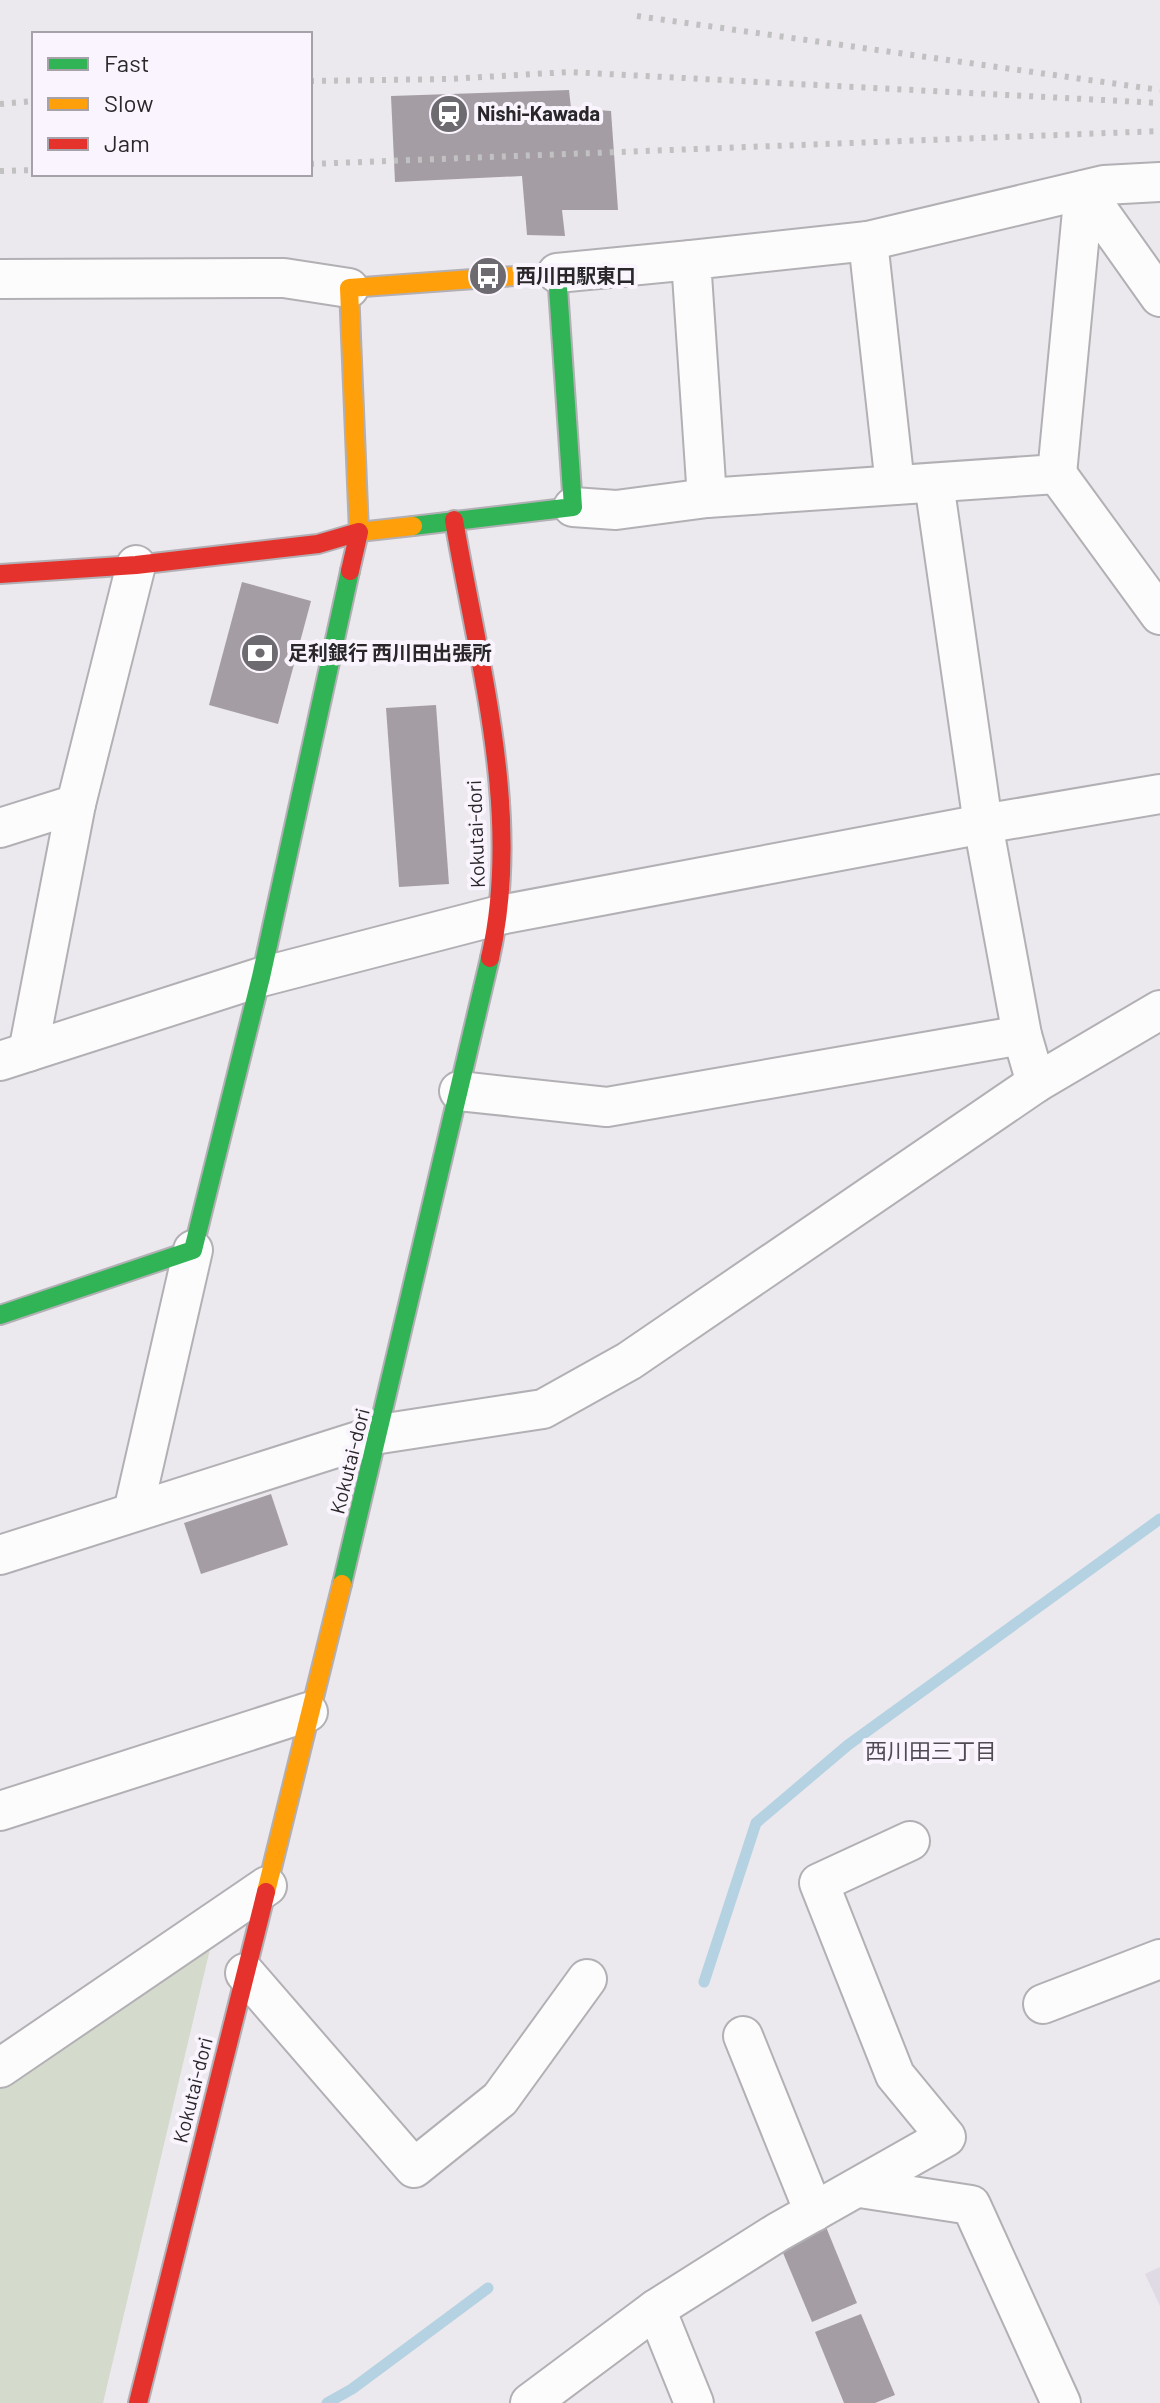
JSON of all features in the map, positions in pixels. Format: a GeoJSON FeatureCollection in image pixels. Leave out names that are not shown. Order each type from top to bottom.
{"type":"FeatureCollection","features":[{"type":"Feature","properties":{"kind":"street"},"geometry":{"type":"LineString","coordinates":[[0,279],[284,278],[349,288],[557,273],[868,241],[1104,185],[1160,182]]}},
{"type":"Feature","properties":{"kind":"street"},"geometry":{"type":"LineString","coordinates":[[1084,190],[1160,297]]}},
{"type":"Feature","properties":{"kind":"street"},"geometry":{"type":"LineString","coordinates":[[1084,190],[1057,474],[1160,615]]}},
{"type":"Feature","properties":{"kind":"street"},"geometry":{"type":"LineString","coordinates":[[868,241],[895,485]]}},
{"type":"Feature","properties":{"kind":"street"},"geometry":{"type":"LineString","coordinates":[[691,260],[707,498]]}},
{"type":"Feature","properties":{"kind":"street"},"geometry":{"type":"LineString","coordinates":[[557,273],[573,507]]}},
{"type":"Feature","properties":{"kind":"street"},"geometry":{"type":"LineString","coordinates":[[133,1512],[193,1250],[261,977],[359,532],[349,288]]}},
{"type":"Feature","properties":{"kind":"street"},"geometry":{"type":"LineString","coordinates":[[0,574],[136,565],[318,544],[359,532],[573,507],[616,510],[707,498],[1057,474]]}},
{"type":"Feature","properties":{"kind":"street"},"geometry":{"type":"LineString","coordinates":[[934,483],[983,824],[1022,1035],[1036,1083]]}},
{"type":"Feature","properties":{"kind":"street","name":"Kokutai-dori"},"geometry":{"type":"LineString","coordinates":[[138,2403],[308,1712],[380,1434],[500,915],[501,793],[454,520]]}},
{"type":"Feature","properties":{"kind":"street"},"geometry":{"type":"LineString","coordinates":[[14,1056],[136,565]]}},
{"type":"Feature","properties":{"kind":"street"},"geometry":{"type":"LineString","coordinates":[[14,1056],[261,977],[500,915],[983,824],[1160,794]]}},
{"type":"Feature","properties":{"kind":"street"},"geometry":{"type":"LineString","coordinates":[[0,828],[76,804]]}},
{"type":"Feature","properties":{"kind":"street"},"geometry":{"type":"LineString","coordinates":[[0,1555],[380,1434],[543,1409],[629,1361],[1036,1083],[1160,1010]]}},
{"type":"Feature","properties":{"kind":"street"},"geometry":{"type":"LineString","coordinates":[[459,1091],[607,1107],[1022,1035]]}},
{"type":"Feature","properties":{"kind":"street"},"geometry":{"type":"LineString","coordinates":[[0,1315],[193,1250]]}},
{"type":"Feature","properties":{"kind":"street"},"geometry":{"type":"LineString","coordinates":[[0,1811],[308,1712]]}},
{"type":"Feature","properties":{"kind":"street"},"geometry":{"type":"LineString","coordinates":[[530,2403],[656,2309],[814,2212],[946,2137],[895,2075],[819,1883],[910,1841]]}},
{"type":"Feature","properties":{"kind":"street"},"geometry":{"type":"LineString","coordinates":[[0,2068],[267,1886]]}},
{"type":"Feature","properties":{"kind":"street"},"geometry":{"type":"LineString","coordinates":[[1043,2004],[1160,1959]]}},
{"type":"Feature","properties":{"kind":"street"},"geometry":{"type":"LineString","coordinates":[[245,1973],[414,2168],[500,2099],[587,1979]]}},
{"type":"Feature","properties":{"kind":"street"},"geometry":{"type":"LineString","coordinates":[[743,2036],[814,2212]]}},
{"type":"Feature","properties":{"kind":"street"},"geometry":{"type":"LineString","coordinates":[[860,2188],[971,2205],[1061,2403]]}},
{"type":"Feature","properties":{"kind":"street"},"geometry":{"type":"LineString","coordinates":[[656,2309],[694,2403]]}},
{"type":"Feature","properties":{"kind":"shaded area"},"geometry":{"type":"Polygon","coordinates":[[[214,1932],[103,2403],[0,2403],[0,2069],[214,1932]]]}},
{"type":"Feature","properties":{"kind":"shaded area"},"geometry":{"type":"Polygon","coordinates":[[[1160,2267],[1160,2306],[1145,2274],[1160,2267]]]}},
{"type":"Feature","properties":{"kind":"building"},"geometry":{"type":"Polygon","coordinates":[[[569,90],[571,108],[611,111],[618,210],[562,210],[565,236],[527,235],[522,176],[395,182],[391,96],[569,90]]]}},
{"type":"Feature","properties":{"kind":"building","name":"足利銀行 西川田出張所"},"geometry":{"type":"Polygon","coordinates":[[[242,582],[311,601],[278,724],[209,705],[242,582]]]}},
{"type":"Feature","properties":{"kind":"building"},"geometry":{"type":"Polygon","coordinates":[[[436,705],[449,884],[399,887],[386,708],[436,705]]]}},
{"type":"Feature","properties":{"kind":"building"},"geometry":{"type":"Polygon","coordinates":[[[271,1494],[288,1545],[201,1574],[184,1523],[271,1494]]]}},
{"type":"Feature","properties":{"kind":"building"},"geometry":{"type":"Polygon","coordinates":[[[824,2222],[857,2303],[812,2322],[778,2241],[824,2222]]]}},
{"type":"Feature","properties":{"kind":"building"},"geometry":{"type":"Polygon","coordinates":[[[861,2314],[895,2395],[875,2403],[844,2403],[815,2332],[861,2314]]]}},
{"type":"Feature","properties":{"kind":"waterway"},"geometry":{"type":"LineString","coordinates":[[704,1982],[756,1823],[848,1745],[1160,1519]]}},
{"type":"Feature","properties":{"kind":"waterway"},"geometry":{"type":"LineString","coordinates":[[327,2403],[352,2389],[488,2288]]}},
{"type":"Feature","properties":{"kind":"railway"},"geometry":{"type":"LineString","coordinates":[[637,16],[1160,90]]}},
{"type":"Feature","properties":{"kind":"railway"},"geometry":{"type":"LineString","coordinates":[[312,81],[449,79],[569,72],[1160,103]]}},
{"type":"Feature","properties":{"kind":"railway"},"geometry":{"type":"LineString","coordinates":[[0,104],[32,101]]}},
{"type":"Feature","properties":{"kind":"railway"},"geometry":{"type":"LineString","coordinates":[[312,164],[1160,131]]}},
{"type":"Feature","properties":{"kind":"railway"},"geometry":{"type":"LineString","coordinates":[[0,171],[32,170]]}},
{"type":"Feature","properties":{"kind":"traffic: fast"},"geometry":{"type":"LineString","coordinates":[[413,526],[573,507],[557,273]]}},
{"type":"Feature","properties":{"kind":"traffic: fast"},"geometry":{"type":"LineString","coordinates":[[0,1315],[193,1250],[261,977],[350,571]]}},
{"type":"Feature","properties":{"kind":"traffic: fast"},"geometry":{"type":"LineString","coordinates":[[342,1584],[490,958]]}},
{"type":"Feature","properties":{"kind":"traffic: slow"},"geometry":{"type":"LineString","coordinates":[[413,526],[359,532],[349,288],[557,273]]}},
{"type":"Feature","properties":{"kind":"traffic: slow"},"geometry":{"type":"LineString","coordinates":[[266,1892],[342,1584]]}},
{"type":"Feature","properties":{"kind":"traffic: jam"},"geometry":{"type":"LineString","coordinates":[[454,520],[485,683],[499,794],[502,849],[499,904],[490,958]]}},
{"type":"Feature","properties":{"kind":"traffic: jam"},"geometry":{"type":"LineString","coordinates":[[0,574],[136,565],[318,544],[359,532],[350,571]]}},
{"type":"Feature","properties":{"kind":"traffic: jam"},"geometry":{"type":"LineString","coordinates":[[138,2403],[266,1892]]}},
{"type":"Feature","properties":{"kind":"place","name":"Nishi-Kawada"},"geometry":{"type":"Point","coordinates":[449,114]}},
{"type":"Feature","properties":{"kind":"place","name":"西川田駅東口"},"geometry":{"type":"Point","coordinates":[488,276]}},
{"type":"Feature","properties":{"kind":"place","name":"足利銀行 西川田出張所"},"geometry":{"type":"Point","coordinates":[260,653]}},
{"type":"Feature","properties":{"kind":"district","name":"西川田三丁目"},"geometry":{"type":"Point","coordinates":[931,1751]}}]}
